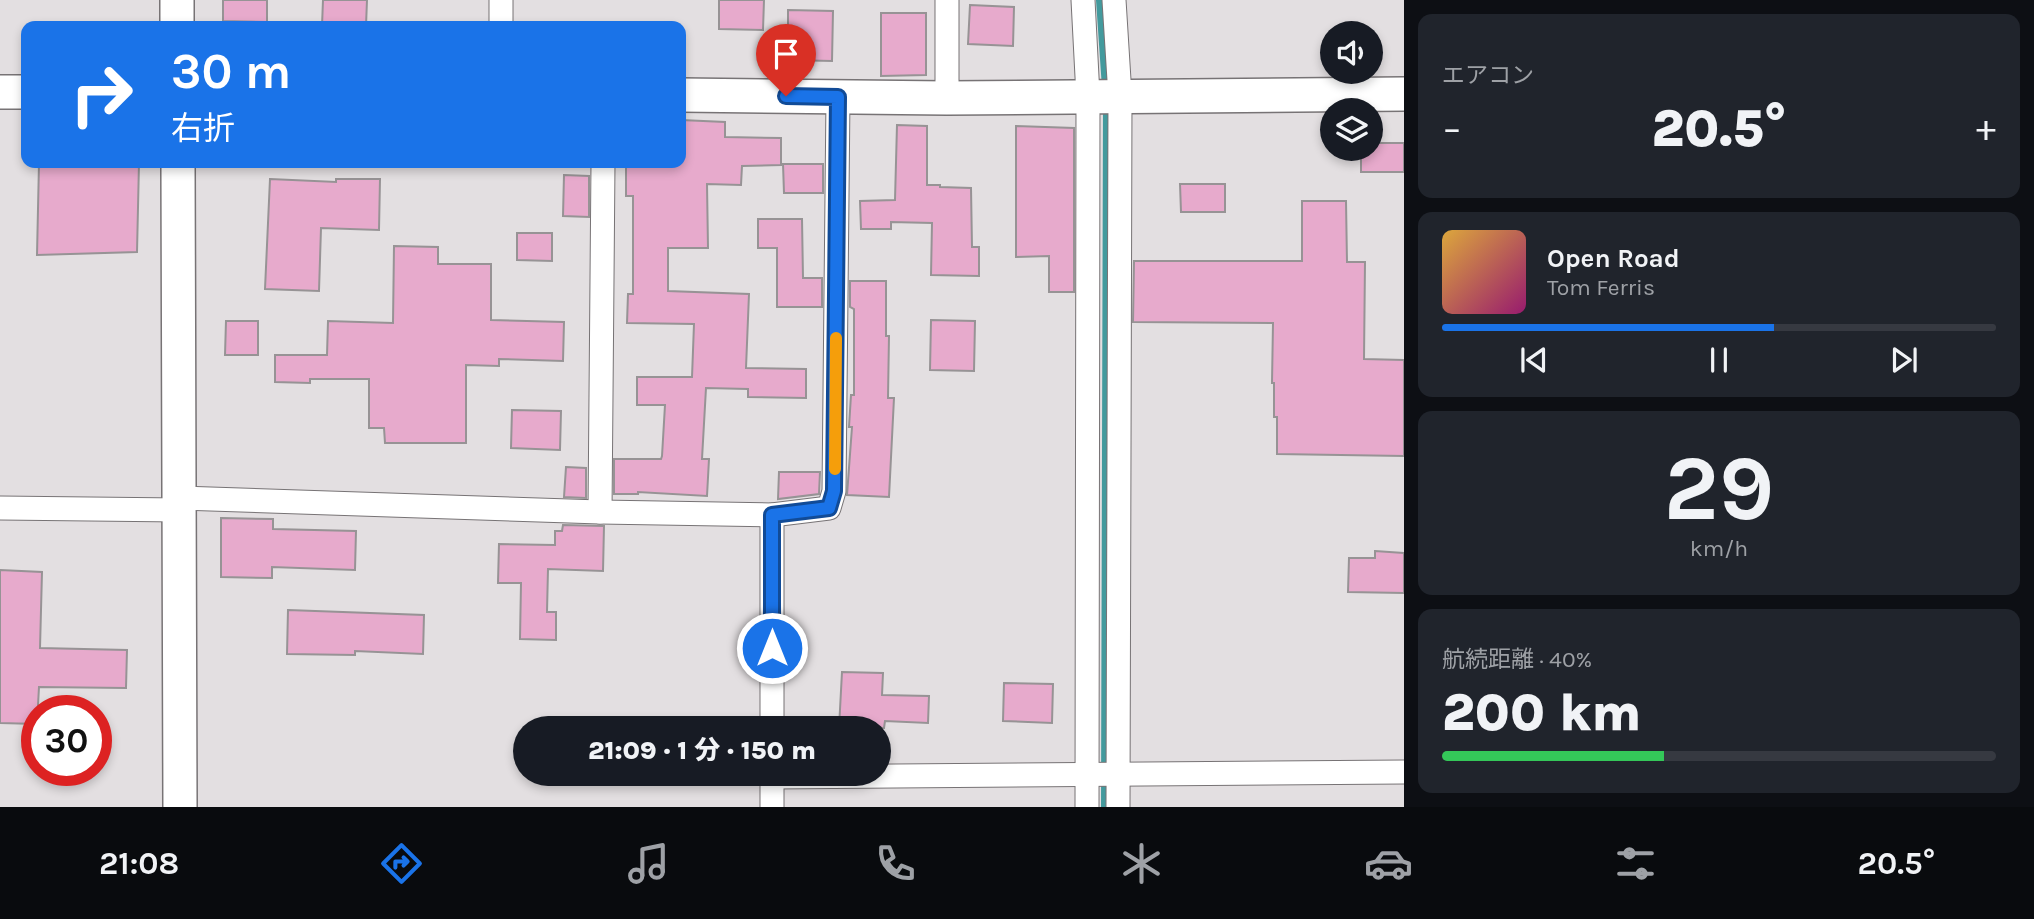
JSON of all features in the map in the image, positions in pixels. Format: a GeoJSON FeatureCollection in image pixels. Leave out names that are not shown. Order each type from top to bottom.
{"type":"FeatureCollection","features":[{"type":"Feature","properties":{"kind":"street"},"geometry":{"type":"LineString","coordinates":[[177,0],[177,21]]}},
{"type":"Feature","properties":{"kind":"street"},"geometry":{"type":"LineString","coordinates":[[501,0],[501,21]]}},
{"type":"Feature","properties":{"kind":"street"},"geometry":{"type":"LineString","coordinates":[[947,0],[947,97]]}},
{"type":"Feature","properties":{"kind":"street"},"geometry":{"type":"LineString","coordinates":[[1083,0],[1088,96],[1087,807]]}},
{"type":"Feature","properties":{"kind":"street"},"geometry":{"type":"LineString","coordinates":[[1114,0],[1120,96],[1118,807]]}},
{"type":"Feature","properties":{"kind":"street"},"geometry":{"type":"LineString","coordinates":[[0,92],[21,92]]}},
{"type":"Feature","properties":{"kind":"street"},"geometry":{"type":"LineString","coordinates":[[686,95],[947,97],[1404,94]]}},
{"type":"Feature","properties":{"kind":"street"},"geometry":{"type":"LineString","coordinates":[[0,508],[180,504],[772,515],[829,508],[834,491],[838,97]]}},
{"type":"Feature","properties":{"kind":"street"},"geometry":{"type":"LineString","coordinates":[[178,168],[180,807]]}},
{"type":"Feature","properties":{"kind":"street"},"geometry":{"type":"LineString","coordinates":[[600,512],[603,168]]}},
{"type":"Feature","properties":{"kind":"street"},"geometry":{"type":"LineString","coordinates":[[772,515],[772,716]]}},
{"type":"Feature","properties":{"kind":"street"},"geometry":{"type":"LineString","coordinates":[[891,775],[1404,772]]}},
{"type":"Feature","properties":{"kind":"street"},"geometry":{"type":"LineString","coordinates":[[772,786],[772,807]]}},
{"type":"Feature","properties":{"kind":"building"},"geometry":{"type":"Polygon","coordinates":[[[223,0],[267,0],[267,21],[223,21],[223,0]]]}},
{"type":"Feature","properties":{"kind":"building"},"geometry":{"type":"Polygon","coordinates":[[[323,0],[367,0],[366,21],[322,21],[323,0]]]}},
{"type":"Feature","properties":{"kind":"building"},"geometry":{"type":"Polygon","coordinates":[[[719,0],[764,0],[763,30],[719,29],[719,0]]]}},
{"type":"Feature","properties":{"kind":"building"},"geometry":{"type":"Polygon","coordinates":[[[970,5],[1014,7],[1013,46],[968,44],[970,5]]]}},
{"type":"Feature","properties":{"kind":"building"},"geometry":{"type":"Polygon","coordinates":[[[788,10],[833,11],[832,61],[788,60],[788,10]]]}},
{"type":"Feature","properties":{"kind":"building"},"geometry":{"type":"Polygon","coordinates":[[[881,13],[926,13],[926,75],[881,76],[881,13]]]}},
{"type":"Feature","properties":{"kind":"building"},"geometry":{"type":"Polygon","coordinates":[[[686,120],[725,122],[725,137],[781,138],[781,165],[742,166],[741,185],[707,184],[708,248],[668,248],[668,291],[749,294],[746,368],[806,369],[806,398],[748,397],[748,389],[706,388],[702,459],[709,459],[707,496],[638,492],[614,494],[614,459],[661,459],[662,456],[665,405],[637,405],[637,377],[692,377],[694,324],[627,323],[628,294],[633,294],[633,196],[626,196],[626,168],[686,168],[686,120]]]}},
{"type":"Feature","properties":{"kind":"building"},"geometry":{"type":"Polygon","coordinates":[[[897,125],[927,126],[927,185],[971,188],[972,247],[979,247],[979,276],[931,275],[932,223],[891,222],[891,229],[861,229],[860,201],[895,200],[897,125]]]}},
{"type":"Feature","properties":{"kind":"building"},"geometry":{"type":"Polygon","coordinates":[[[1016,126],[1074,128],[1074,292],[1049,292],[1049,256],[1016,257],[1016,126]]]}},
{"type":"Feature","properties":{"kind":"building"},"geometry":{"type":"Polygon","coordinates":[[[1383,143],[1404,143],[1404,172],[1361,172],[1361,161],[1383,161],[1383,143]]]}},
{"type":"Feature","properties":{"kind":"building"},"geometry":{"type":"Polygon","coordinates":[[[783,164],[823,164],[823,193],[784,193],[783,164]]]}},
{"type":"Feature","properties":{"kind":"building"},"geometry":{"type":"Polygon","coordinates":[[[39,168],[139,168],[137,252],[37,255],[39,168]]]}},
{"type":"Feature","properties":{"kind":"building"},"geometry":{"type":"Polygon","coordinates":[[[564,175],[589,176],[589,217],[563,216],[564,175]]]}},
{"type":"Feature","properties":{"kind":"building"},"geometry":{"type":"Polygon","coordinates":[[[270,179],[336,182],[336,179],[380,179],[379,230],[321,228],[319,291],[265,289],[270,179]]]}},
{"type":"Feature","properties":{"kind":"building"},"geometry":{"type":"Polygon","coordinates":[[[1180,184],[1225,184],[1225,212],[1181,212],[1180,184]]]}},
{"type":"Feature","properties":{"kind":"building"},"geometry":{"type":"Polygon","coordinates":[[[1302,201],[1346,201],[1347,262],[1365,262],[1364,359],[1404,360],[1404,456],[1277,454],[1277,417],[1274,417],[1272,383],[1273,323],[1133,322],[1134,261],[1302,261],[1302,201]]]}},
{"type":"Feature","properties":{"kind":"building"},"geometry":{"type":"Polygon","coordinates":[[[758,219],[802,219],[803,278],[822,278],[822,307],[777,307],[777,248],[758,248],[758,219]]]}},
{"type":"Feature","properties":{"kind":"building"},"geometry":{"type":"Polygon","coordinates":[[[517,233],[552,233],[552,261],[517,260],[517,233]]]}},
{"type":"Feature","properties":{"kind":"building"},"geometry":{"type":"Polygon","coordinates":[[[394,246],[438,247],[438,264],[491,264],[491,320],[564,322],[563,361],[499,359],[499,366],[466,365],[466,443],[385,443],[384,428],[369,428],[369,379],[310,379],[310,383],[275,382],[275,355],[327,355],[328,321],[393,323],[394,246]]]}},
{"type":"Feature","properties":{"kind":"building"},"geometry":{"type":"Polygon","coordinates":[[[850,281],[886,281],[888,398],[894,398],[889,497],[847,495],[852,427],[849,427],[851,395],[854,395],[854,309],[850,307],[850,281]]]}},
{"type":"Feature","properties":{"kind":"building"},"geometry":{"type":"Polygon","coordinates":[[[931,320],[975,321],[974,371],[930,370],[931,320]]]}},
{"type":"Feature","properties":{"kind":"building"},"geometry":{"type":"Polygon","coordinates":[[[226,321],[258,321],[258,355],[225,355],[226,321]]]}},
{"type":"Feature","properties":{"kind":"building"},"geometry":{"type":"Polygon","coordinates":[[[512,410],[561,411],[560,450],[511,448],[512,410]]]}},
{"type":"Feature","properties":{"kind":"building"},"geometry":{"type":"Polygon","coordinates":[[[566,467],[586,468],[586,498],[564,497],[566,467]]]}},
{"type":"Feature","properties":{"kind":"building"},"geometry":{"type":"Polygon","coordinates":[[[779,472],[820,472],[819,494],[778,499],[779,472]]]}},
{"type":"Feature","properties":{"kind":"building"},"geometry":{"type":"Polygon","coordinates":[[[221,518],[273,519],[273,529],[356,531],[355,570],[272,567],[272,578],[221,577],[221,518]]]}},
{"type":"Feature","properties":{"kind":"building"},"geometry":{"type":"Polygon","coordinates":[[[563,525],[604,526],[603,571],[548,569],[547,612],[556,612],[556,640],[520,639],[521,583],[498,583],[499,544],[555,545],[555,531],[562,531],[563,525]]]}},
{"type":"Feature","properties":{"kind":"building"},"geometry":{"type":"Polygon","coordinates":[[[1375,551],[1404,553],[1404,593],[1348,592],[1349,558],[1375,558],[1375,551]]]}},
{"type":"Feature","properties":{"kind":"building"},"geometry":{"type":"Polygon","coordinates":[[[0,570],[42,572],[40,648],[127,650],[126,688],[39,687],[39,695],[21,695],[21,724],[0,723],[0,570]]]}},
{"type":"Feature","properties":{"kind":"building"},"geometry":{"type":"Polygon","coordinates":[[[288,610],[424,615],[423,654],[355,651],[355,655],[287,654],[288,610]]]}},
{"type":"Feature","properties":{"kind":"building"},"geometry":{"type":"Polygon","coordinates":[[[842,672],[883,673],[882,695],[929,696],[928,723],[891,721],[891,716],[840,716],[842,672]]]}},
{"type":"Feature","properties":{"kind":"building"},"geometry":{"type":"Polygon","coordinates":[[[1004,683],[1053,684],[1052,723],[1003,721],[1004,683]]]}},
{"type":"Feature","properties":{"kind":"waterway"},"geometry":{"type":"LineString","coordinates":[[1100,0],[1106,88]]}},
{"type":"Feature","properties":{"kind":"waterway"},"geometry":{"type":"LineString","coordinates":[[1105,807],[1107,104]]}},
{"type":"Feature","properties":{"kind":"slow traffic"},"geometry":{"type":"LineString","coordinates":[[835,469],[836,338]]}},
{"type":"Feature","properties":{"kind":"route"},"geometry":{"type":"LineString","coordinates":[[772,648],[772,515],[829,508],[834,491],[838,97],[786,96]]}}]}
